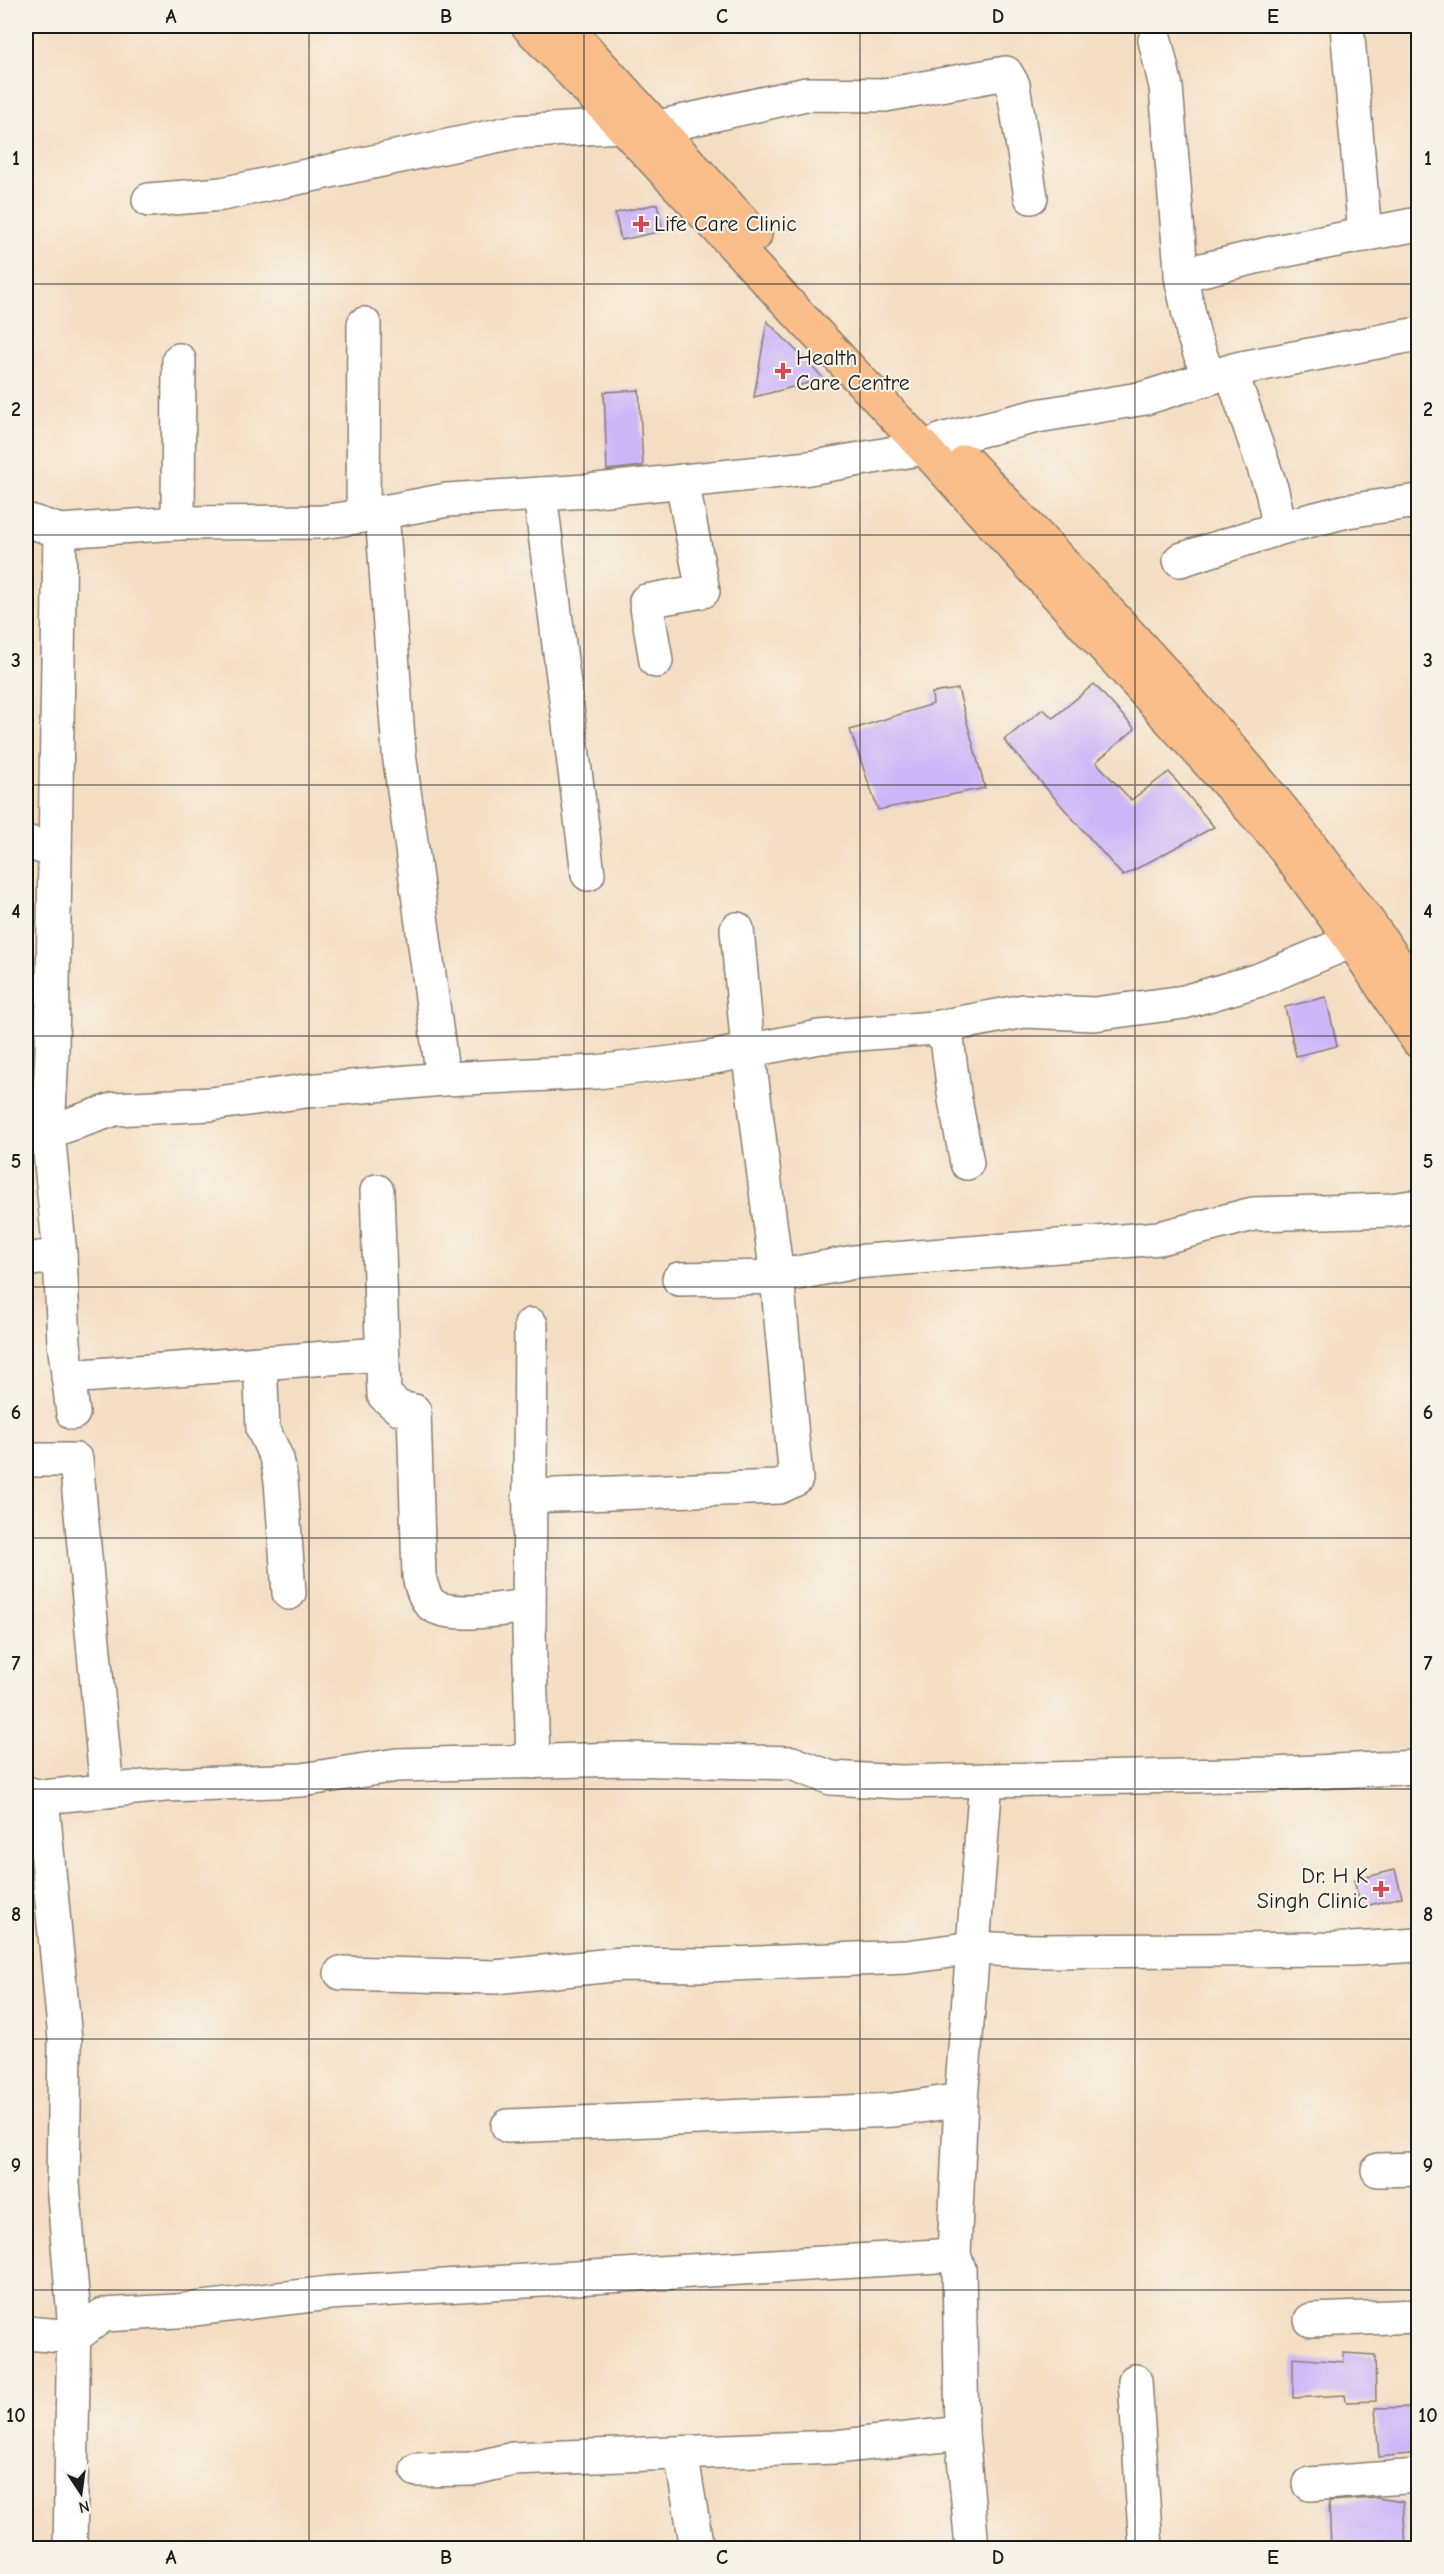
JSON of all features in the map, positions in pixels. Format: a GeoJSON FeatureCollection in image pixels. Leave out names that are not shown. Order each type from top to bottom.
{"type":"FeatureCollection","features":[{"type":"Feature","properties":{"kind":"main road"},"geometry":{"type":"LineString","coordinates":[[528,26],[622,126],[935,444],[1143,648],[1314,847],[1375,928],[1419,994]]}},
{"type":"Feature","properties":{"kind":"main road"},"geometry":{"type":"LineString","coordinates":[[565,26],[800,286],[1276,837],[1352,941],[1419,1041]]}},
{"type":"Feature","properties":{"kind":"street"},"geometry":{"type":"LineString","coordinates":[[1347,26],[1365,235]]}},
{"type":"Feature","properties":{"kind":"street"},"geometry":{"type":"LineString","coordinates":[[1155,40],[1166,87],[1181,275],[1194,337],[1220,374],[1272,491],[1280,528]]}},
{"type":"Feature","properties":{"kind":"street"},"geometry":{"type":"LineString","coordinates":[[658,127],[806,94],[885,95],[1006,73],[1013,85],[1031,196]]}},
{"type":"Feature","properties":{"kind":"street"},"geometry":{"type":"LineString","coordinates":[[149,200],[222,194],[514,132],[622,126]]}},
{"type":"Feature","properties":{"kind":"street"},"geometry":{"type":"LineString","coordinates":[[1181,275],[1276,252],[1419,224]]}},
{"type":"Feature","properties":{"kind":"street"},"geometry":{"type":"LineString","coordinates":[[364,324],[373,514],[399,753],[443,1079]]}},
{"type":"Feature","properties":{"kind":"street"},"geometry":{"type":"LineString","coordinates":[[26,519],[60,531],[178,524],[322,522],[447,500],[540,494],[809,468],[935,444],[1037,416],[1145,398],[1220,374],[1419,334]]}},
{"type":"Feature","properties":{"kind":"street"},"geometry":{"type":"LineString","coordinates":[[178,360],[178,524]]}},
{"type":"Feature","properties":{"kind":"street"},"geometry":{"type":"LineString","coordinates":[[656,661],[646,601],[703,591],[682,481]]}},
{"type":"Feature","properties":{"kind":"street"},"geometry":{"type":"LineString","coordinates":[[540,494],[588,874]]}},
{"type":"Feature","properties":{"kind":"street"},"geometry":{"type":"LineString","coordinates":[[1180,560],[1280,528],[1347,511],[1419,501]]}},
{"type":"Feature","properties":{"kind":"street"},"geometry":{"type":"LineString","coordinates":[[60,531],[40,847],[37,1132],[60,1255],[64,1343],[73,1413]]}},
{"type":"Feature","properties":{"kind":"street"},"geometry":{"type":"LineString","coordinates":[[529,1496],[779,1487],[796,1479],[777,1277],[748,1050],[737,929]]}},
{"type":"Feature","properties":{"kind":"street"},"geometry":{"type":"LineString","coordinates":[[37,1132],[115,1109],[211,1104],[306,1091],[443,1079],[596,1072],[704,1059],[819,1037],[934,1028],[1024,1011],[1094,1014],[1184,1002],[1259,980],[1352,941]]}},
{"type":"Feature","properties":{"kind":"street"},"geometry":{"type":"LineString","coordinates":[[934,1028],[947,1038],[955,1100],[967,1163]]}},
{"type":"Feature","properties":{"kind":"street"},"geometry":{"type":"LineString","coordinates":[[377,1191],[384,1395],[399,1407],[414,1411],[419,1576],[422,1591],[432,1605],[454,1612],[529,1606]]}},
{"type":"Feature","properties":{"kind":"street"},"geometry":{"type":"LineString","coordinates":[[679,1280],[777,1277],[854,1262],[1160,1238],[1252,1214],[1391,1210],[1419,1206]]}},
{"type":"Feature","properties":{"kind":"street"},"geometry":{"type":"LineString","coordinates":[[26,1260],[60,1255]]}},
{"type":"Feature","properties":{"kind":"street"},"geometry":{"type":"LineString","coordinates":[[531,1324],[529,1606],[533,1762]]}},
{"type":"Feature","properties":{"kind":"street"},"geometry":{"type":"LineString","coordinates":[[68,1377],[381,1354]]}},
{"type":"Feature","properties":{"kind":"street"},"geometry":{"type":"LineString","coordinates":[[260,1363],[263,1429],[278,1459],[281,1481],[289,1593]]}},
{"type":"Feature","properties":{"kind":"street"},"geometry":{"type":"LineString","coordinates":[[26,1460],[76,1460],[107,1791]]}},
{"type":"Feature","properties":{"kind":"street"},"geometry":{"type":"LineString","coordinates":[[70,2548],[74,2318],[63,2183],[65,2039],[34,1795],[222,1782],[302,1780],[397,1765],[624,1759],[792,1763],[831,1778],[900,1782],[1273,1774],[1419,1767]]}},
{"type":"Feature","properties":{"kind":"street"},"geometry":{"type":"LineString","coordinates":[[972,2548],[962,2433],[959,2269],[954,2255],[961,2100],[987,1780]]}},
{"type":"Feature","properties":{"kind":"street"},"geometry":{"type":"LineString","coordinates":[[341,1973],[495,1977],[622,1964],[708,1965],[907,1957],[973,1948],[1035,1951],[1341,1950],[1419,1945]]}},
{"type":"Feature","properties":{"kind":"street"},"geometry":{"type":"LineString","coordinates":[[508,2126],[894,2110],[961,2100]]}},
{"type":"Feature","properties":{"kind":"street"},"geometry":{"type":"LineString","coordinates":[[1378,2170],[1419,2169]]}},
{"type":"Feature","properties":{"kind":"street"},"geometry":{"type":"LineString","coordinates":[[26,2333],[74,2337],[103,2315],[177,2311],[329,2293],[954,2255]]}},
{"type":"Feature","properties":{"kind":"street"},"geometry":{"type":"LineString","coordinates":[[1311,2320],[1419,2316]]}},
{"type":"Feature","properties":{"kind":"street"},"geometry":{"type":"LineString","coordinates":[[1135,2381],[1146,2548]]}},
{"type":"Feature","properties":{"kind":"street"},"geometry":{"type":"LineString","coordinates":[[417,2470],[471,2469],[513,2459],[835,2446],[962,2433]]}},
{"type":"Feature","properties":{"kind":"street"},"geometry":{"type":"LineString","coordinates":[[681,2453],[697,2548]]}},
{"type":"Feature","properties":{"kind":"street"},"geometry":{"type":"LineString","coordinates":[[1310,2484],[1419,2476]]}},
{"type":"Feature","properties":{"kind":"building"},"geometry":{"type":"Polygon","coordinates":[[[657,204],[663,231],[621,240],[615,213],[657,204]]]}},
{"type":"Feature","properties":{"kind":"building"},"geometry":{"type":"Polygon","coordinates":[[[767,321],[824,379],[754,397],[767,321]]]}},
{"type":"Feature","properties":{"kind":"building"},"geometry":{"type":"Polygon","coordinates":[[[639,390],[643,466],[607,470],[604,392],[639,390]]]}},
{"type":"Feature","properties":{"kind":"building"},"geometry":{"type":"Polygon","coordinates":[[[1094,684],[1135,729],[1096,762],[1131,800],[1169,772],[1214,827],[1123,876],[1004,740],[1043,709],[1053,718],[1094,684]]]}},
{"type":"Feature","properties":{"kind":"building"},"geometry":{"type":"Polygon","coordinates":[[[958,689],[985,788],[878,810],[850,730],[933,704],[932,693],[958,689]]]}},
{"type":"Feature","properties":{"kind":"building"},"geometry":{"type":"Polygon","coordinates":[[[1326,997],[1337,1046],[1296,1056],[1285,1007],[1326,997]]]}},
{"type":"Feature","properties":{"kind":"building"},"geometry":{"type":"Polygon","coordinates":[[[1395,1870],[1402,1897],[1361,1907],[1354,1880],[1395,1870]]]}},
{"type":"Feature","properties":{"kind":"building"},"geometry":{"type":"Polygon","coordinates":[[[1343,2353],[1375,2355],[1376,2401],[1346,2402],[1345,2395],[1293,2398],[1293,2358],[1344,2362],[1343,2353]]]}},
{"type":"Feature","properties":{"kind":"building"},"geometry":{"type":"Polygon","coordinates":[[[1419,2407],[1419,2453],[1379,2457],[1375,2408],[1419,2407]]]}},
{"type":"Feature","properties":{"kind":"building"},"geometry":{"type":"Polygon","coordinates":[[[1377,2498],[1403,2502],[1406,2548],[1331,2548],[1329,2501],[1377,2498]]]}},
{"type":"Feature","properties":{"kind":"place","name":"Life Care Clinic"},"geometry":{"type":"Point","coordinates":[641,224]}},
{"type":"Feature","properties":{"kind":"place","name":"Health Care Centre"},"geometry":{"type":"Point","coordinates":[783,371]}},
{"type":"Feature","properties":{"kind":"place","name":"Dr. H K Singh Clinic"},"geometry":{"type":"Point","coordinates":[1381,1889]}}]}
